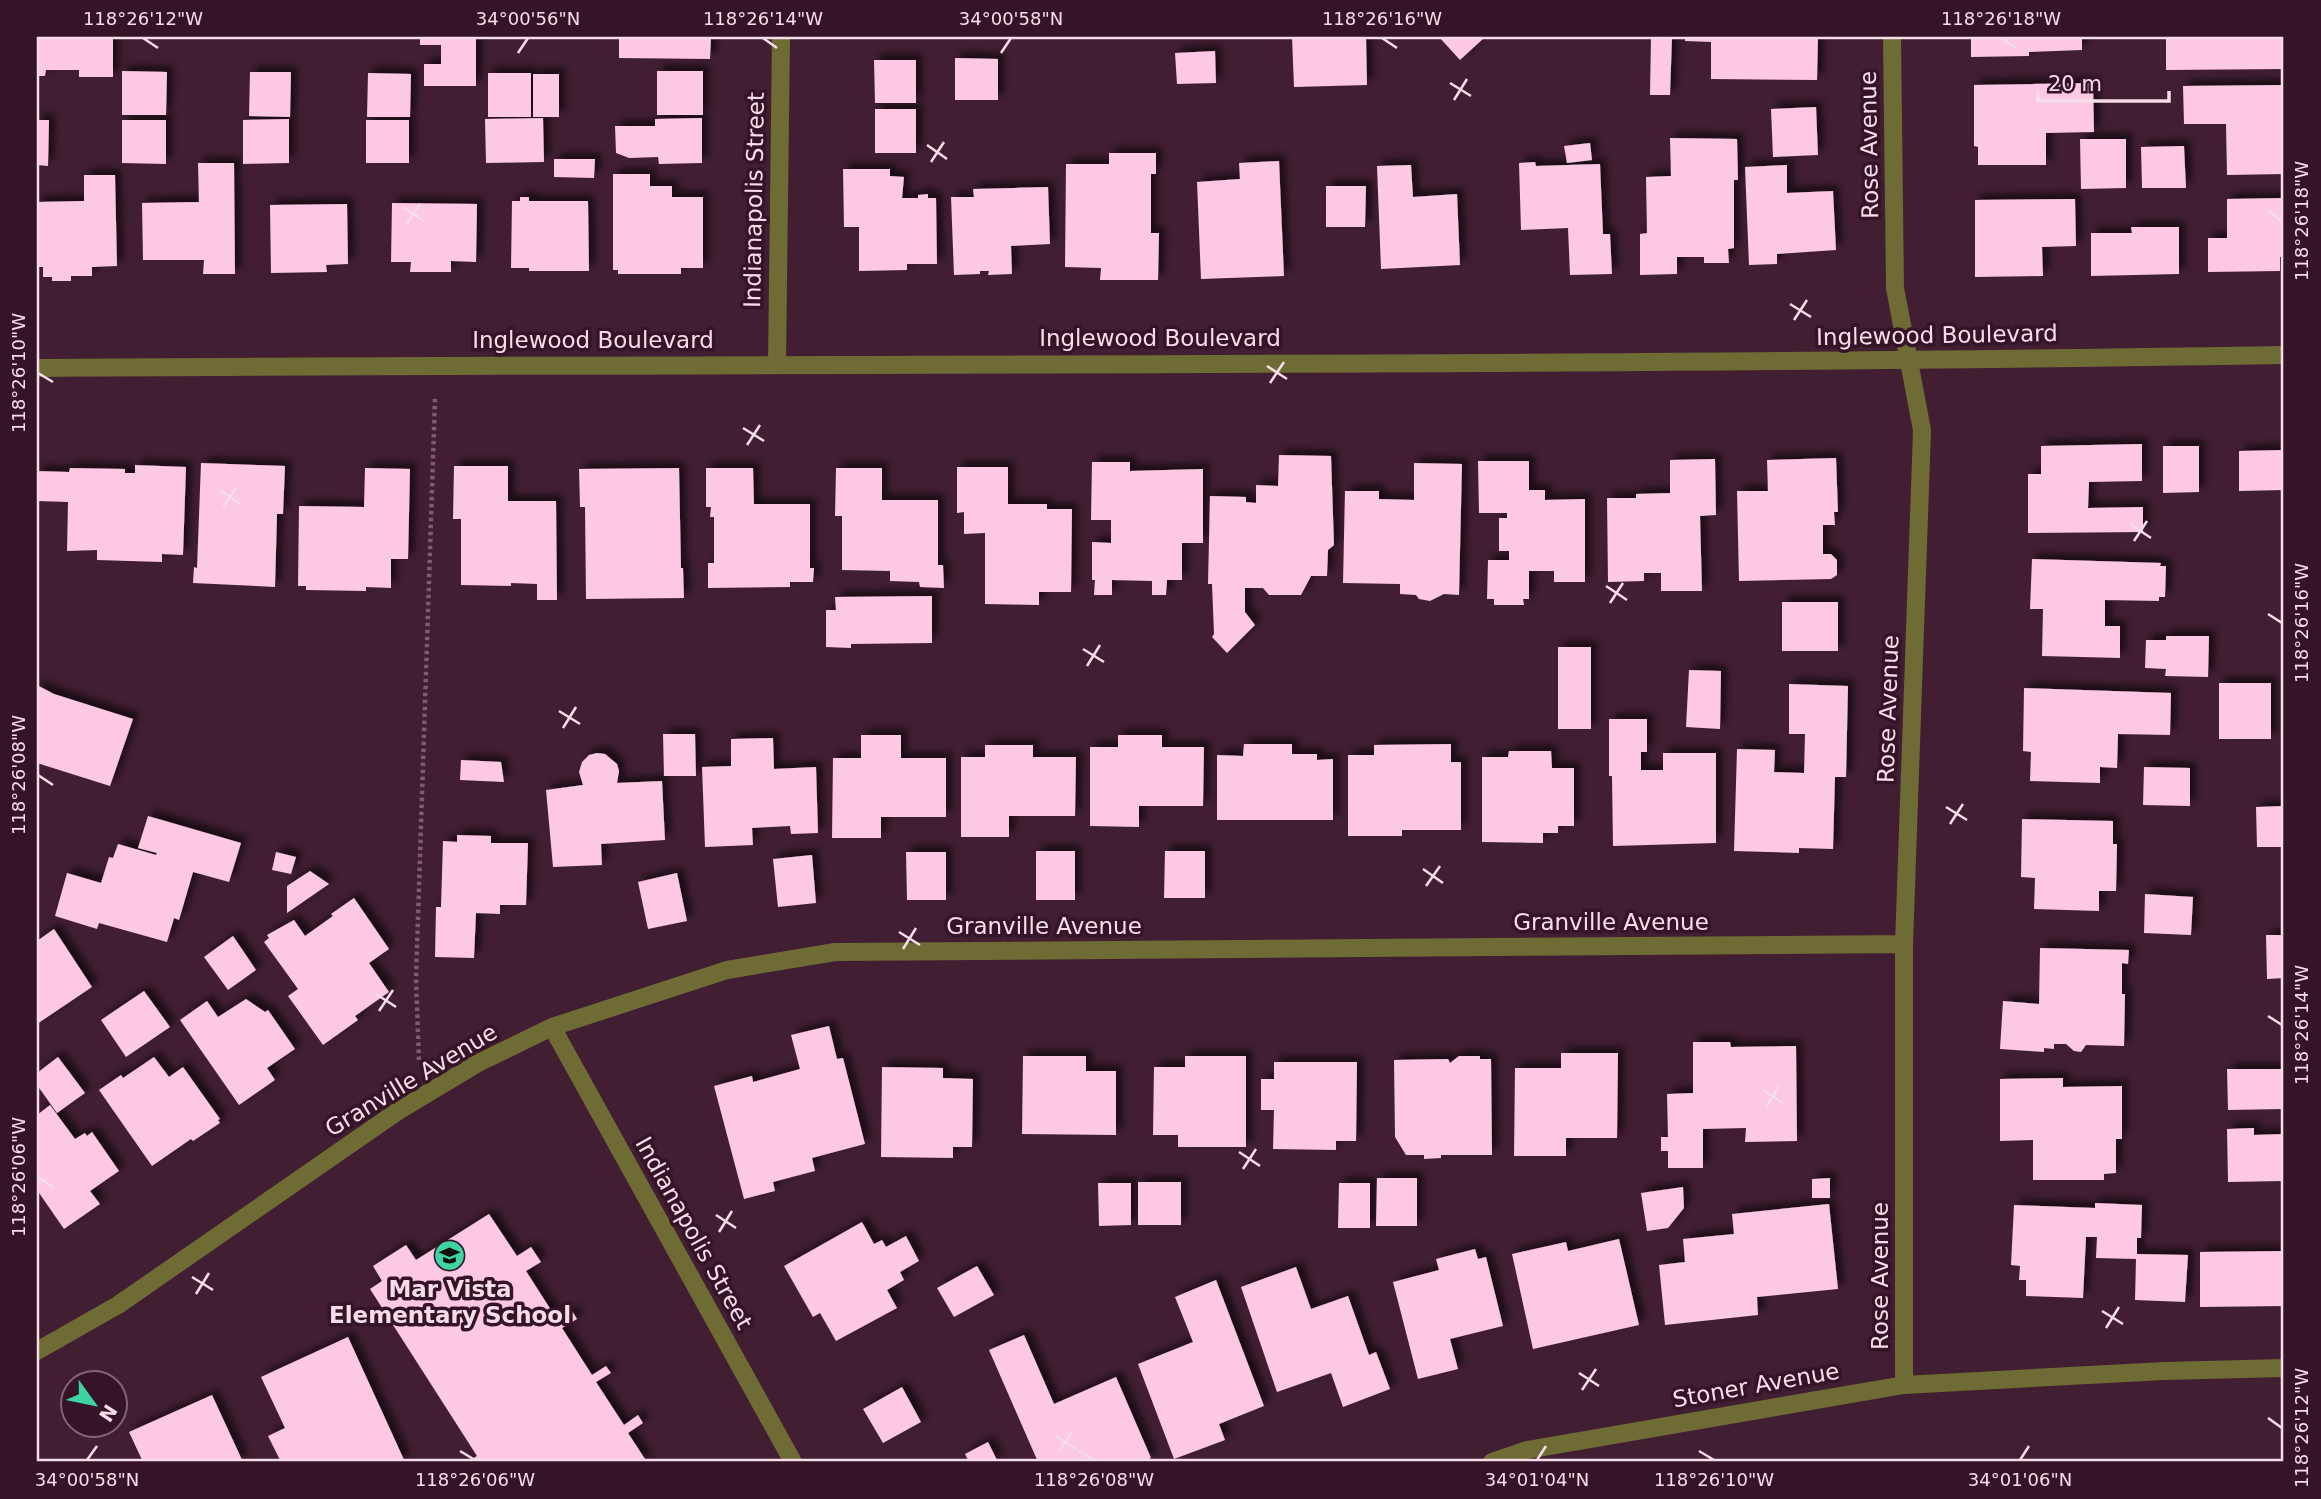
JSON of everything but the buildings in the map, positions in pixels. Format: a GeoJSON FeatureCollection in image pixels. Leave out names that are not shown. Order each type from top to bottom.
{"type":"FeatureCollection","features":[{"type":"Feature","properties":{"kind":"street","name":"Indianapolis Street"},"geometry":{"type":"LineString","coordinates":[[777,364],[781,37]]}},
{"type":"Feature","properties":{"kind":"street","name":"Rose Avenue"},"geometry":{"type":"LineString","coordinates":[[1892,37],[1895,288],[1922,430],[1904,944],[1904,1385]]}},
{"type":"Feature","properties":{"kind":"street","name":"Inglewood Boulevard"},"geometry":{"type":"LineString","coordinates":[[37,368],[1908,361],[2284,355]]}},
{"type":"Feature","properties":{"kind":"street","name":"Granville Avenue"},"geometry":{"type":"LineString","coordinates":[[37,1351],[118,1305],[398,1111],[478,1063],[552,1027],[727,970],[835,952],[1904,944]]}},
{"type":"Feature","properties":{"kind":"street","name":"Indianapolis Street"},"geometry":{"type":"LineString","coordinates":[[552,1027],[793,1462]]}},
{"type":"Feature","properties":{"kind":"street","name":"Stoner Avenue"},"geometry":{"type":"LineString","coordinates":[[1492,1462],[1527,1450],[1904,1385],[2164,1371],[2284,1368]]}},
{"type":"Feature","properties":{"kind":"path"},"geometry":{"type":"LineString","coordinates":[[419,1064],[416,979],[436,365]]}},
{"type":"Feature","properties":{"kind":"place","name":"Mar Vista Elementary School"},"geometry":{"type":"Point","coordinates":[450,1255]}}]}
